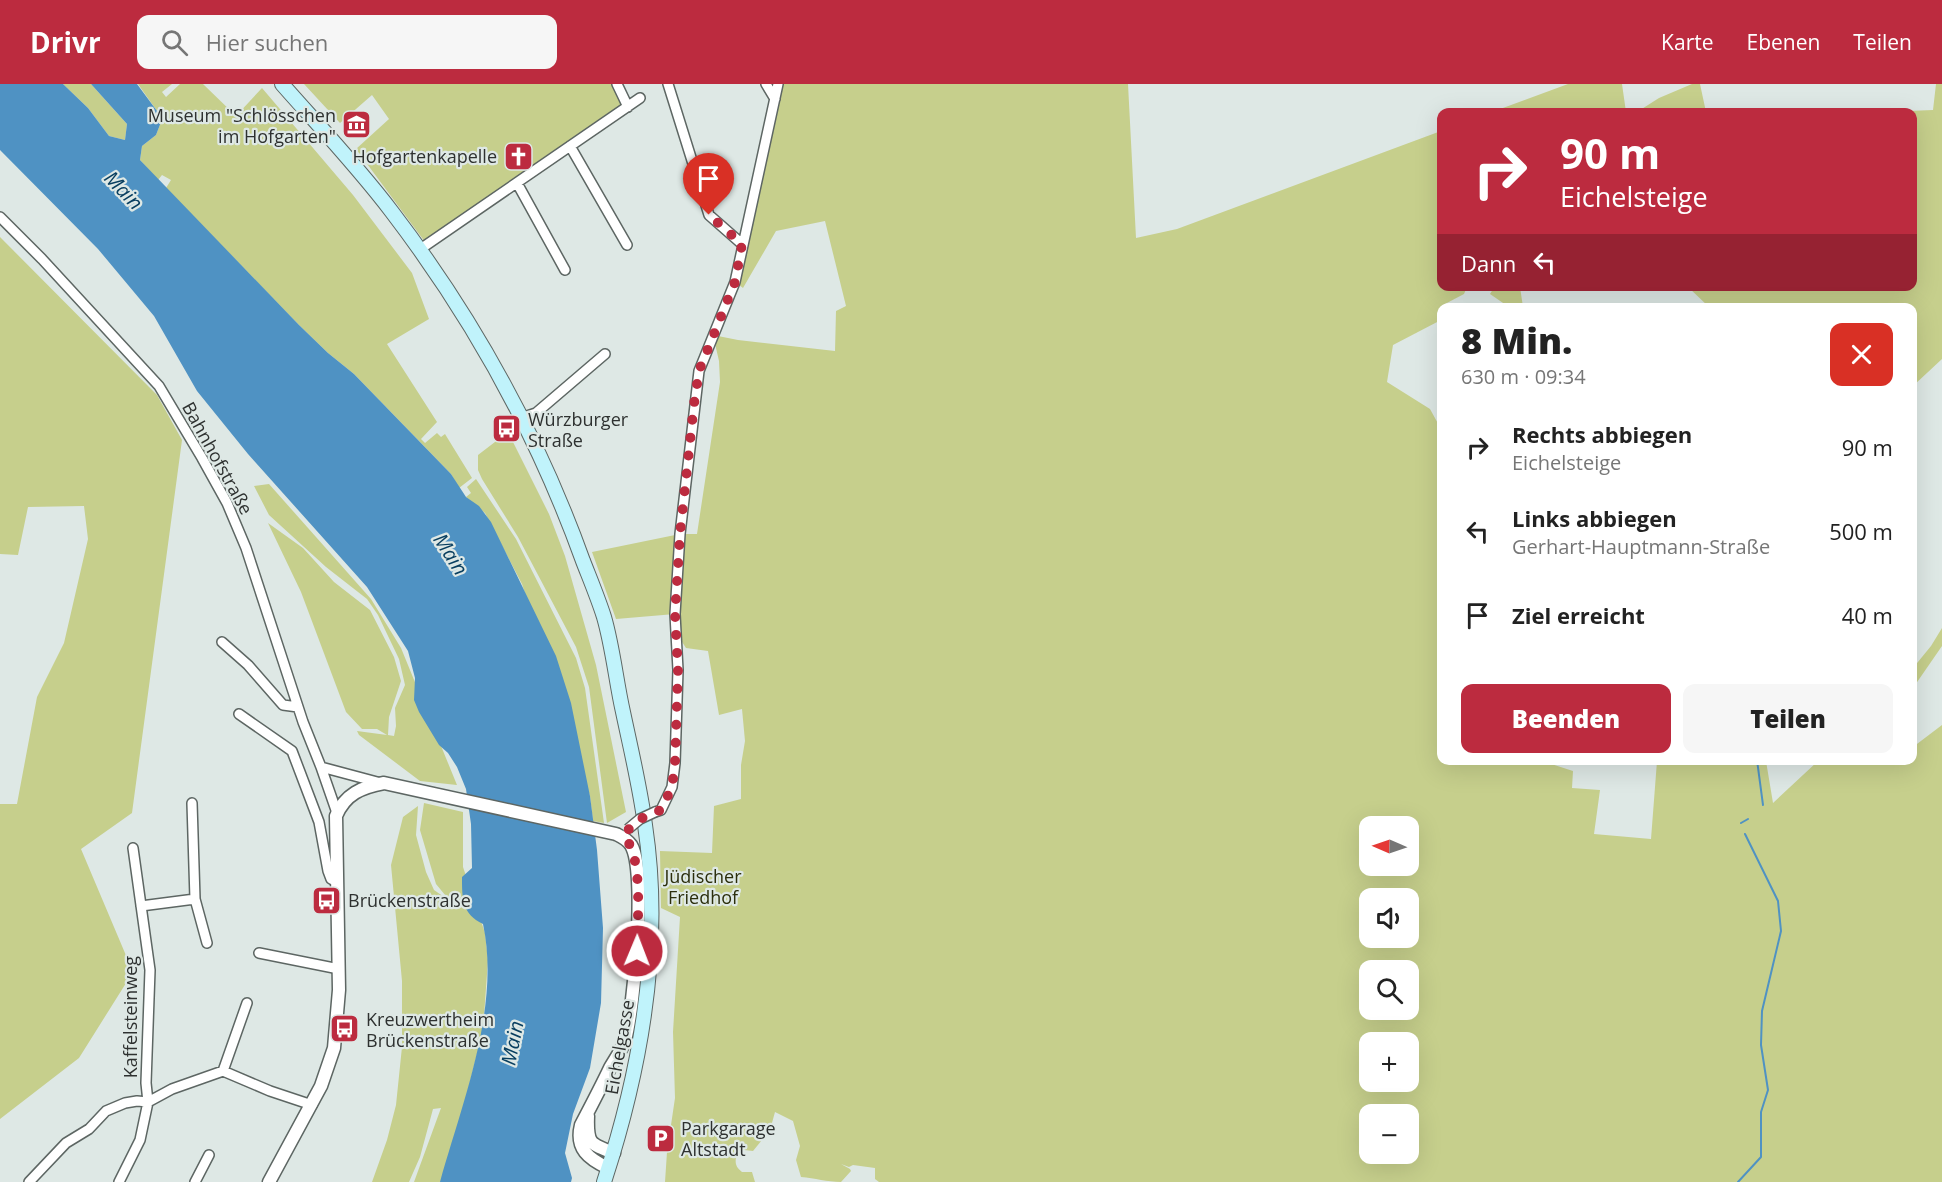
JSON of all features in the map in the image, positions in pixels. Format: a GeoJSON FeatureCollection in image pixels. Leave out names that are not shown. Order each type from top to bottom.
{"type":"FeatureCollection","features":[{"type":"Feature","properties":{"kind":"main road"},"geometry":{"type":"LineString","coordinates":[[282,84],[370,184],[419,250],[486,352],[521,418]]}},
{"type":"Feature","properties":{"kind":"main road","name":"Eichelgasse"},"geometry":{"type":"LineString","coordinates":[[521,418],[558,493],[603,617],[645,825],[649,873],[649,966],[637,1054],[626,1109],[606,1175]]}},
{"type":"Feature","properties":{"kind":"street"},"geometry":{"type":"LineString","coordinates":[[617,84],[628,107]]}},
{"type":"Feature","properties":{"kind":"street"},"geometry":{"type":"LineString","coordinates":[[668,84],[709,215],[742,244]]}},
{"type":"Feature","properties":{"kind":"street"},"geometry":{"type":"LineString","coordinates":[[766,84],[775,99]]}},
{"type":"Feature","properties":{"kind":"street"},"geometry":{"type":"LineString","coordinates":[[623,834],[640,819],[661,810],[672,787],[678,670],[675,614],[680,534],[694,404],[699,371],[735,282],[778,84]]}},
{"type":"Feature","properties":{"kind":"street"},"geometry":{"type":"LineString","coordinates":[[419,250],[640,98]]}},
{"type":"Feature","properties":{"kind":"street"},"geometry":{"type":"LineString","coordinates":[[570,146],[627,245]]}},
{"type":"Feature","properties":{"kind":"street"},"geometry":{"type":"LineString","coordinates":[[517,183],[565,270]]}},
{"type":"Feature","properties":{"kind":"street","name":"Bahnhofstraße"},"geometry":{"type":"LineString","coordinates":[[0,217],[42,259],[159,386],[202,458],[232,514],[246,548],[298,707],[337,813]]}},
{"type":"Feature","properties":{"kind":"street"},"geometry":{"type":"LineString","coordinates":[[521,418],[536,413],[605,354]]}},
{"type":"Feature","properties":{"kind":"street"},"geometry":{"type":"LineString","coordinates":[[222,642],[248,664],[283,705],[298,707]]}},
{"type":"Feature","properties":{"kind":"street"},"geometry":{"type":"LineString","coordinates":[[239,714],[292,751],[319,822],[328,871],[331,879],[337,882]]}},
{"type":"Feature","properties":{"kind":"street"},"geometry":{"type":"LineString","coordinates":[[321,766],[387,784],[623,834],[632,848],[636,865],[637,951],[633,994],[624,1043],[579,1132],[580,1146],[606,1175]]}},
{"type":"Feature","properties":{"kind":"street"},"geometry":{"type":"LineString","coordinates":[[269,1182],[312,1105],[326,1074],[334,1048],[339,1011],[335,824],[337,813],[344,801],[353,793],[367,786],[387,784]]}},
{"type":"Feature","properties":{"kind":"street"},"geometry":{"type":"LineString","coordinates":[[192,803],[195,899],[207,943]]}},
{"type":"Feature","properties":{"kind":"street","name":"Kaffelsteinweg"},"geometry":{"type":"LineString","coordinates":[[119,1182],[140,1140],[148,1102],[146,1083],[150,970],[134,848]]}},
{"type":"Feature","properties":{"kind":"street"},"geometry":{"type":"LineString","coordinates":[[141,906],[195,899]]}},
{"type":"Feature","properties":{"kind":"street"},"geometry":{"type":"LineString","coordinates":[[259,953],[339,969]]}},
{"type":"Feature","properties":{"kind":"street"},"geometry":{"type":"LineString","coordinates":[[223,1071],[247,1003]]}},
{"type":"Feature","properties":{"kind":"street"},"geometry":{"type":"LineString","coordinates":[[29,1182],[66,1143],[89,1129],[106,1111],[125,1103],[148,1102],[166,1092],[223,1071],[270,1091],[312,1105]]}},
{"type":"Feature","properties":{"kind":"street"},"geometry":{"type":"LineString","coordinates":[[589,1111],[589,1140],[595,1147],[614,1153]]}},
{"type":"Feature","properties":{"kind":"street"},"geometry":{"type":"LineString","coordinates":[[195,1182],[209,1155]]}},
{"type":"Feature","properties":{"kind":"green space"},"geometry":{"type":"Polygon","coordinates":[[[63,84],[91,84],[127,124],[125,140],[109,136],[88,108],[63,84]]]}},
{"type":"Feature","properties":{"kind":"green space"},"geometry":{"type":"Polygon","coordinates":[[[138,84],[172,84],[162,92],[166,97],[180,84],[203,84],[236,116],[262,88],[353,195],[412,273],[429,319],[387,344],[437,422],[421,439],[425,443],[437,433],[441,437],[445,434],[472,478],[459,488],[451,474],[354,374],[299,325],[166,188],[171,180],[162,175],[158,180],[140,160],[142,146],[156,135],[161,122],[157,111],[138,84]]]}},
{"type":"Feature","properties":{"kind":"green space"},"geometry":{"type":"Polygon","coordinates":[[[304,84],[617,84],[628,107],[425,242],[356,149],[389,119],[372,95],[340,123],[304,84]]]}},
{"type":"Feature","properties":{"kind":"green space","name":"Jüdischer Friedhof"},"geometry":{"type":"Polygon","coordinates":[[[779,84],[1128,84],[1136,238],[1177,229],[1437,132],[1437,291],[1465,291],[1464,294],[1447,303],[1437,303],[1437,322],[1393,345],[1387,382],[1430,409],[1437,422],[1437,765],[1554,765],[1573,771],[1572,788],[1600,790],[1594,834],[1651,839],[1657,765],[1767,765],[1773,803],[1814,765],[1917,765],[1917,744],[1942,725],[1942,1182],[879,1182],[875,1179],[875,1168],[853,1165],[849,1167],[841,1164],[851,1171],[841,1182],[836,1182],[801,1177],[796,1160],[800,1146],[793,1121],[775,1112],[770,1130],[753,1151],[744,1150],[736,1157],[738,1169],[742,1172],[752,1172],[755,1182],[665,1182],[675,1098],[673,1032],[680,917],[661,908],[660,851],[712,853],[714,806],[741,799],[741,765],[745,741],[742,709],[719,715],[708,651],[686,648],[675,631],[675,614],[616,619],[592,552],[680,534],[697,534],[720,382],[719,361],[713,335],[835,351],[836,311],[846,306],[825,221],[776,231],[743,288],[735,282],[779,84]]]}},
{"type":"Feature","properties":{"kind":"green space"},"geometry":{"type":"Polygon","coordinates":[[[1568,84],[1622,84],[1625,108],[1503,108],[1568,84]]]}},
{"type":"Feature","properties":{"kind":"green space"},"geometry":{"type":"Polygon","coordinates":[[[1692,84],[1700,84],[1705,108],[1643,108],[1659,98],[1692,84]]]}},
{"type":"Feature","properties":{"kind":"green space"},"geometry":{"type":"Polygon","coordinates":[[[1936,84],[1942,84],[1942,359],[1917,382],[1917,303],[1705,303],[1692,291],[1917,291],[1917,111],[1933,110],[1936,84]]]}},
{"type":"Feature","properties":{"kind":"green space"},"geometry":{"type":"Polygon","coordinates":[[[0,237],[157,395],[182,440],[132,813],[81,849],[133,972],[79,1058],[0,1119],[0,804],[17,804],[37,697],[64,643],[88,539],[84,506],[28,507],[18,555],[0,554],[0,237]]]}},
{"type":"Feature","properties":{"kind":"green space"},"geometry":{"type":"Polygon","coordinates":[[[1492,291],[1521,291],[1522,303],[1503,303],[1490,294],[1492,291]]]}},
{"type":"Feature","properties":{"kind":"green space"},"geometry":{"type":"Polygon","coordinates":[[[508,432],[549,514],[565,556],[596,665],[626,812],[607,823],[589,687],[576,647],[518,537],[478,470],[478,455],[508,432]]]}},
{"type":"Feature","properties":{"kind":"green space"},"geometry":{"type":"Polygon","coordinates":[[[476,479],[516,539],[576,658],[585,688],[604,823],[593,821],[590,796],[522,584],[485,513],[466,497],[471,493],[467,487],[476,479]]]}},
{"type":"Feature","properties":{"kind":"green space"},"geometry":{"type":"Polygon","coordinates":[[[269,484],[371,599],[401,648],[457,785],[420,781],[359,735],[357,731],[387,735],[377,729],[362,729],[346,712],[301,592],[268,523],[303,548],[334,582],[370,610],[394,657],[401,681],[389,717],[388,735],[394,736],[395,708],[405,685],[399,659],[378,615],[367,599],[326,567],[269,515],[254,486],[269,484]]]}},
{"type":"Feature","properties":{"kind":"green space"},"geometry":{"type":"Polygon","coordinates":[[[1942,628],[1942,646],[1917,682],[1917,663],[1942,628]]]}},
{"type":"Feature","properties":{"kind":"green space"},"geometry":{"type":"Polygon","coordinates":[[[424,803],[463,812],[463,867],[485,933],[488,960],[483,1030],[445,1182],[414,1182],[441,1108],[433,1109],[420,1157],[409,1182],[372,1182],[387,1140],[396,1105],[402,1047],[402,981],[391,865],[403,817],[418,806],[416,835],[426,872],[434,890],[450,901],[436,884],[420,830],[424,803]]]}},
{"type":"Feature","properties":{"kind":"water","name":"Main"},"geometry":{"type":"Polygon","coordinates":[[[0,84],[63,84],[88,108],[109,136],[125,140],[127,124],[91,84],[137,84],[157,111],[161,122],[156,135],[142,146],[140,160],[299,325],[354,374],[451,474],[466,497],[479,506],[491,522],[556,656],[571,703],[590,796],[597,850],[603,928],[601,1003],[590,1068],[573,1114],[565,1153],[571,1182],[440,1182],[468,1088],[483,1021],[487,988],[487,956],[483,924],[467,911],[462,892],[462,877],[472,868],[471,824],[466,789],[457,767],[448,753],[439,745],[419,712],[414,700],[415,678],[408,651],[367,587],[248,454],[197,391],[154,316],[98,249],[0,150],[0,84]]]}},
{"type":"Feature","properties":{"kind":"waterway"},"geometry":{"type":"LineString","coordinates":[[1758,765],[1763,805]]}},
{"type":"Feature","properties":{"kind":"waterway"},"geometry":{"type":"LineString","coordinates":[[1741,823],[1748,819]]}},
{"type":"Feature","properties":{"kind":"waterway"},"geometry":{"type":"LineString","coordinates":[[1738,1182],[1761,1157],[1761,1112],[1768,1090],[1761,1045],[1762,1011],[1781,931],[1778,901],[1745,834]]}},
{"type":"Feature","properties":{"kind":"place","name":"Museum \"Schlösschen im Hofgarten\""},"geometry":{"type":"Point","coordinates":[357,125]}},
{"type":"Feature","properties":{"kind":"place","name":"Hofgartenkapelle"},"geometry":{"type":"Point","coordinates":[518,156]}},
{"type":"Feature","properties":{"kind":"place","name":"Würzburger Straße"},"geometry":{"type":"Point","coordinates":[507,429]}},
{"type":"Feature","properties":{"kind":"place","name":"Brückenstraße"},"geometry":{"type":"Point","coordinates":[327,900]}},
{"type":"Feature","properties":{"kind":"place","name":"Kreuzwertheim Brückenstraße"},"geometry":{"type":"Point","coordinates":[345,1029]}},
{"type":"Feature","properties":{"kind":"place","name":"Parkgarage Altstadt"},"geometry":{"type":"Point","coordinates":[660,1138]}},
{"type":"Feature","properties":{"kind":"route"},"geometry":{"type":"LineString","coordinates":[[637,951],[636,865],[630,843],[624,837],[640,819],[661,810],[672,787],[678,670],[675,614],[680,534],[694,404],[699,371],[735,282],[742,244],[709,215]]}}]}
